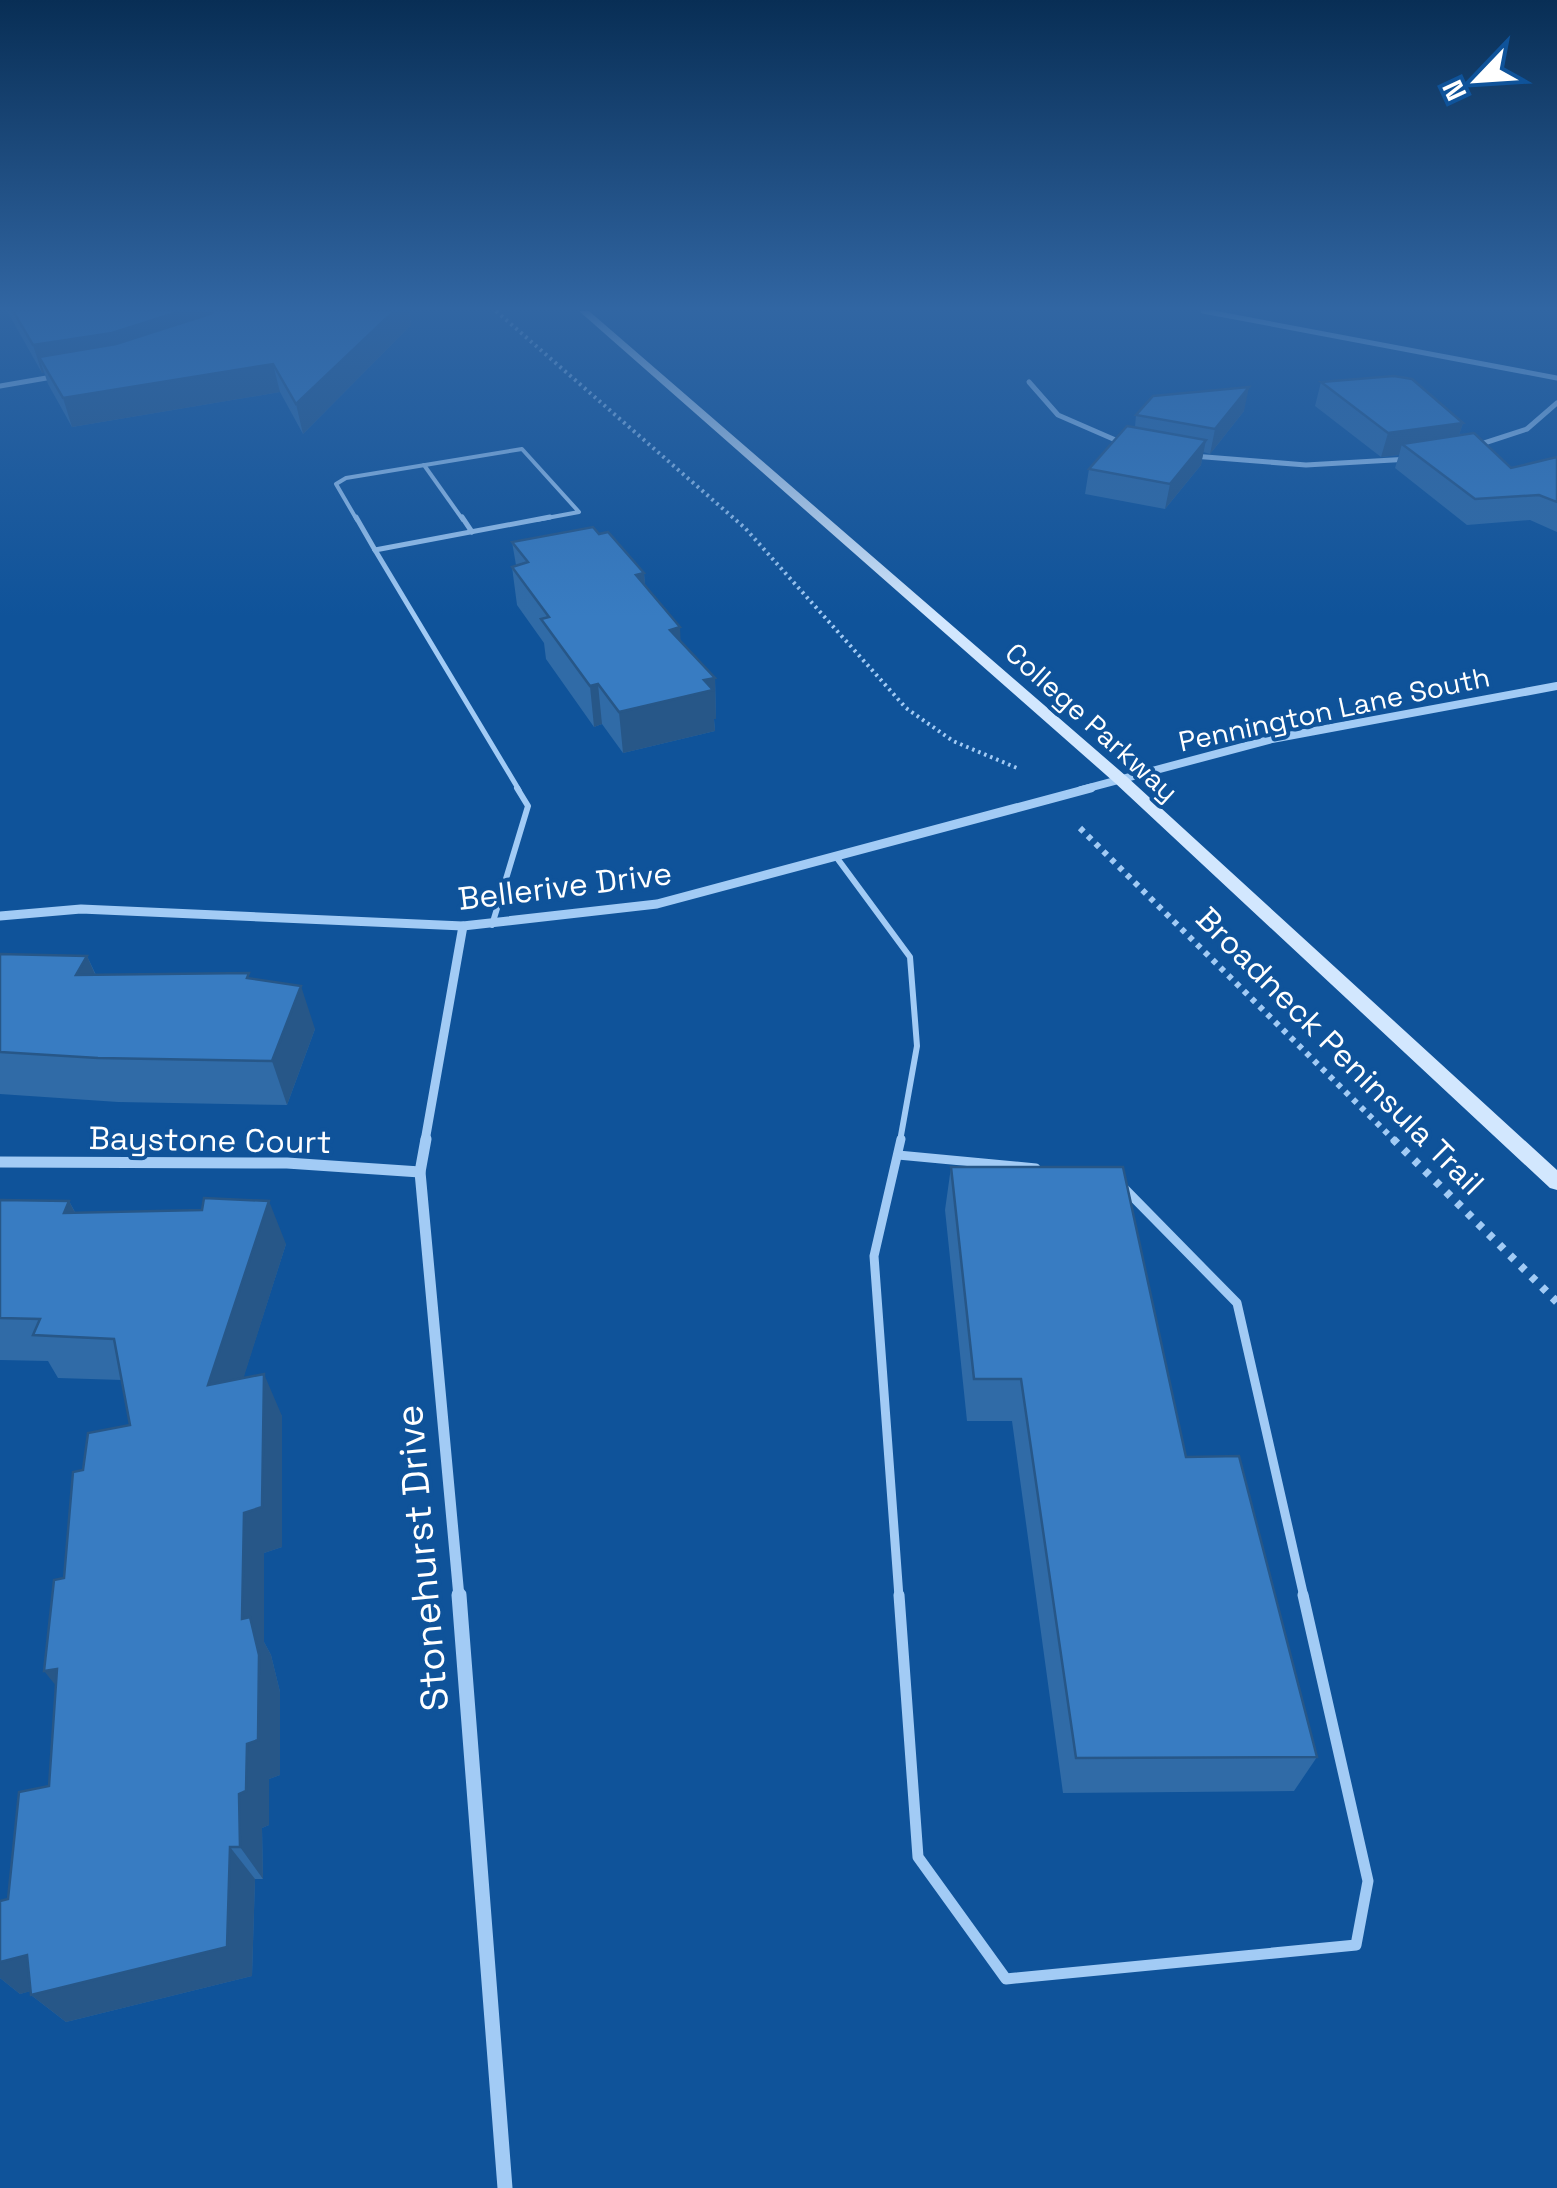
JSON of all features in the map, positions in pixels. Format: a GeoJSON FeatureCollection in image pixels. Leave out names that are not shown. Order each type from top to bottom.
{"type":"FeatureCollection","features":[{"type":"Feature","properties":{"kind":"main road","name":"College Parkway"},"geometry":{"type":"LineString","coordinates":[[701,413],[1120,778],[1557,1182]]}},
{"type":"Feature","properties":{"kind":"street"},"geometry":{"type":"LineString","coordinates":[[1057,413],[1117,443],[1134,446]]}},
{"type":"Feature","properties":{"kind":"street"},"geometry":{"type":"LineString","coordinates":[[1457,452],[1528,430],[1547,413]]}},
{"type":"Feature","properties":{"kind":"street"},"geometry":{"type":"LineString","coordinates":[[1184,454],[1306,465],[1424,457]]}},
{"type":"Feature","properties":{"kind":"street","name":"Pennington Lane South"},"geometry":{"type":"LineString","coordinates":[[1120,778],[1272,739],[1557,686]]}},
{"type":"Feature","properties":{"kind":"street","name":"Bellerive Drive"},"geometry":{"type":"LineString","coordinates":[[0,916],[81,909],[492,925],[657,904],[1120,778]]}},
{"type":"Feature","properties":{"kind":"street","name":"Stonehurst Drive"},"geometry":{"type":"LineString","coordinates":[[463,926],[420,1172],[454,1532],[506,2188]]}},
{"type":"Feature","properties":{"kind":"street","name":"Baystone Court"},"geometry":{"type":"LineString","coordinates":[[0,1162],[287,1163],[420,1172]]}},
{"type":"Feature","properties":{"kind":"lane"},"geometry":{"type":"LineString","coordinates":[[375,550],[579,512],[522,449],[346,478],[336,484],[375,550],[528,806],[492,925]]}},
{"type":"Feature","properties":{"kind":"lane"},"geometry":{"type":"LineString","coordinates":[[424,465],[472,532]]}},
{"type":"Feature","properties":{"kind":"lane"},"geometry":{"type":"LineString","coordinates":[[837,858],[910,957],[917,1046],[898,1155],[874,1256],[918,1857],[1006,1980],[1356,1945],[1368,1882],[1237,1303],[1110,1175]]}},
{"type":"Feature","properties":{"kind":"lane"},"geometry":{"type":"LineString","coordinates":[[898,1155],[1052,1170]]}},
{"type":"Feature","properties":{"kind":"path"},"geometry":{"type":"LineString","coordinates":[[614,413],[746,528],[906,708],[953,741],[1018,769]]}},
{"type":"Feature","properties":{"kind":"path","name":"Broadneck Peninsula Trail"},"geometry":{"type":"LineString","coordinates":[[1087,836],[1557,1302]]}},
{"type":"Feature","properties":{"kind":"building"},"geometry":{"type":"Polygon","coordinates":[[[1138,413],[1228,413],[1215,429],[1138,413]]]}},
{"type":"Feature","properties":{"kind":"building"},"geometry":{"type":"Polygon","coordinates":[[[1362,413],[1452,413],[1463,423],[1388,433],[1362,413]]]}},
{"type":"Feature","properties":{"kind":"building"},"geometry":{"type":"Polygon","coordinates":[[[1127,426],[1206,440],[1170,484],[1089,469],[1127,426]]]}},
{"type":"Feature","properties":{"kind":"building"},"geometry":{"type":"Polygon","coordinates":[[[1474,433],[1511,468],[1557,457],[1557,502],[1539,495],[1475,499],[1402,444],[1474,433]]]}},
{"type":"Feature","properties":{"kind":"building"},"geometry":{"type":"Polygon","coordinates":[[[593,527],[599,534],[608,532],[644,573],[636,575],[680,627],[670,630],[715,678],[704,680],[713,690],[619,712],[598,684],[590,686],[541,619],[549,617],[512,567],[528,562],[512,542],[593,527]]]}},
{"type":"Feature","properties":{"kind":"building"},"geometry":{"type":"Polygon","coordinates":[[[0,954],[87,956],[76,975],[249,973],[247,978],[301,986],[272,1061],[0,1052],[0,954]]]}},
{"type":"Feature","properties":{"kind":"building"},"geometry":{"type":"Polygon","coordinates":[[[951,1167],[1123,1167],[1186,1457],[1239,1456],[1317,1757],[1076,1758],[1021,1379],[974,1379],[951,1167]]]}},
{"type":"Feature","properties":{"kind":"building"},"geometry":{"type":"Polygon","coordinates":[[[204,1198],[269,1201],[208,1385],[264,1374],[262,1507],[244,1513],[242,1619],[250,1617],[259,1655],[258,1740],[247,1744],[246,1791],[239,1794],[240,1847],[230,1847],[227,1947],[31,1995],[27,1955],[0,1962],[0,1901],[8,1899],[19,1792],[49,1786],[57,1669],[44,1671],[54,1580],[64,1578],[73,1472],[83,1470],[88,1433],[130,1425],[114,1339],[33,1335],[40,1319],[0,1318],[0,1200],[69,1201],[64,1213],[202,1210],[204,1198]]]}}]}
